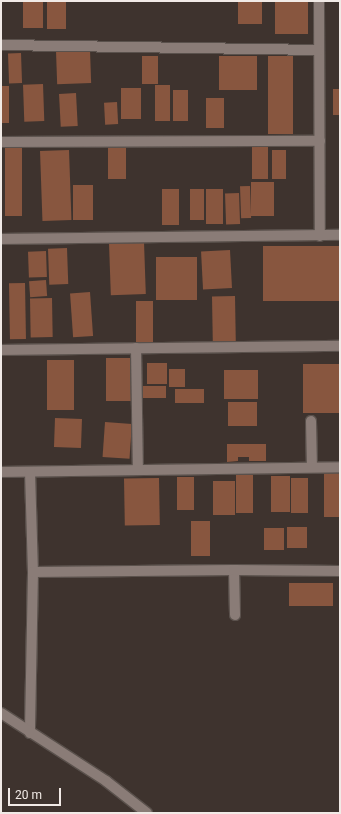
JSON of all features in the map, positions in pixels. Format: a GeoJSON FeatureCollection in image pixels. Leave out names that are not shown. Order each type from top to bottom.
{"type":"FeatureCollection","features":[{"type":"Feature","properties":{"kind":"street"},"geometry":{"type":"LineString","coordinates":[[319,1],[320,236]]}},
{"type":"Feature","properties":{"kind":"street"},"geometry":{"type":"LineString","coordinates":[[1,45],[319,50]]}},
{"type":"Feature","properties":{"kind":"street"},"geometry":{"type":"LineString","coordinates":[[1,142],[320,141]]}},
{"type":"Feature","properties":{"kind":"street"},"geometry":{"type":"LineString","coordinates":[[1,239],[340,235]]}},
{"type":"Feature","properties":{"kind":"street"},"geometry":{"type":"LineString","coordinates":[[1,350],[340,346]]}},
{"type":"Feature","properties":{"kind":"street"},"geometry":{"type":"LineString","coordinates":[[136,348],[138,470]]}},
{"type":"Feature","properties":{"kind":"street"},"geometry":{"type":"LineString","coordinates":[[312,421],[312,467]]}},
{"type":"Feature","properties":{"kind":"street"},"geometry":{"type":"LineString","coordinates":[[1,472],[340,467]]}},
{"type":"Feature","properties":{"kind":"street"},"geometry":{"type":"LineString","coordinates":[[30,472],[33,572],[30,733]]}},
{"type":"Feature","properties":{"kind":"street"},"geometry":{"type":"LineString","coordinates":[[33,572],[234,570],[340,571]]}},
{"type":"Feature","properties":{"kind":"street"},"geometry":{"type":"LineString","coordinates":[[234,570],[235,615]]}},
{"type":"Feature","properties":{"kind":"street"},"geometry":{"type":"LineString","coordinates":[[1,713],[106,781],[147,813]]}},
{"type":"Feature","properties":{"kind":"building"},"geometry":{"type":"Polygon","coordinates":[[[23,1],[43,1],[43,28],[23,28],[23,1]]]}},
{"type":"Feature","properties":{"kind":"building"},"geometry":{"type":"Polygon","coordinates":[[[47,1],[66,1],[66,29],[47,29],[47,1]]]}},
{"type":"Feature","properties":{"kind":"building"},"geometry":{"type":"Polygon","coordinates":[[[238,1],[262,1],[262,24],[238,24],[238,1]]]}},
{"type":"Feature","properties":{"kind":"building"},"geometry":{"type":"Polygon","coordinates":[[[275,1],[308,1],[308,34],[275,34],[275,1]]]}},
{"type":"Feature","properties":{"kind":"building"},"geometry":{"type":"Polygon","coordinates":[[[90,50],[91,83],[57,84],[56,51],[90,50]]]}},
{"type":"Feature","properties":{"kind":"building"},"geometry":{"type":"Polygon","coordinates":[[[8,53],[21,53],[22,83],[9,83],[8,53]]]}},
{"type":"Feature","properties":{"kind":"building"},"geometry":{"type":"Polygon","coordinates":[[[142,56],[158,56],[158,84],[142,84],[142,56]]]}},
{"type":"Feature","properties":{"kind":"building"},"geometry":{"type":"Polygon","coordinates":[[[219,56],[257,56],[257,90],[219,90],[219,56]]]}},
{"type":"Feature","properties":{"kind":"building"},"geometry":{"type":"Polygon","coordinates":[[[268,56],[293,56],[293,134],[268,134],[268,56]]]}},
{"type":"Feature","properties":{"kind":"building"},"geometry":{"type":"Polygon","coordinates":[[[43,84],[44,121],[24,122],[23,85],[43,84]]]}},
{"type":"Feature","properties":{"kind":"building"},"geometry":{"type":"Polygon","coordinates":[[[155,85],[170,85],[170,121],[155,121],[155,85]]]}},
{"type":"Feature","properties":{"kind":"building"},"geometry":{"type":"Polygon","coordinates":[[[1,86],[9,86],[9,123],[1,123],[1,86]]]}},
{"type":"Feature","properties":{"kind":"building"},"geometry":{"type":"Polygon","coordinates":[[[121,88],[141,88],[141,119],[121,119],[121,88]]]}},
{"type":"Feature","properties":{"kind":"building"},"geometry":{"type":"Polygon","coordinates":[[[333,89],[340,89],[340,115],[333,115],[333,89]]]}},
{"type":"Feature","properties":{"kind":"building"},"geometry":{"type":"Polygon","coordinates":[[[173,90],[188,90],[188,121],[173,121],[173,90]]]}},
{"type":"Feature","properties":{"kind":"building"},"geometry":{"type":"Polygon","coordinates":[[[76,93],[78,126],[61,127],[59,94],[76,93]]]}},
{"type":"Feature","properties":{"kind":"building"},"geometry":{"type":"Polygon","coordinates":[[[206,98],[224,98],[224,128],[206,128],[206,98]]]}},
{"type":"Feature","properties":{"kind":"building"},"geometry":{"type":"Polygon","coordinates":[[[117,102],[118,124],[105,125],[104,103],[117,102]]]}},
{"type":"Feature","properties":{"kind":"building"},"geometry":{"type":"Polygon","coordinates":[[[5,143],[22,143],[22,216],[5,216],[5,143]]]}},
{"type":"Feature","properties":{"kind":"building"},"geometry":{"type":"Polygon","coordinates":[[[108,145],[126,145],[126,179],[108,179],[108,145]]]}},
{"type":"Feature","properties":{"kind":"building"},"geometry":{"type":"Polygon","coordinates":[[[252,146],[268,146],[268,179],[252,179],[252,146]]]}},
{"type":"Feature","properties":{"kind":"building"},"geometry":{"type":"Polygon","coordinates":[[[69,150],[71,220],[42,221],[40,151],[69,150]]]}},
{"type":"Feature","properties":{"kind":"building"},"geometry":{"type":"Polygon","coordinates":[[[272,150],[286,150],[286,179],[272,179],[272,150]]]}},
{"type":"Feature","properties":{"kind":"building"},"geometry":{"type":"Polygon","coordinates":[[[251,182],[274,182],[274,216],[251,216],[251,182]]]}},
{"type":"Feature","properties":{"kind":"building"},"geometry":{"type":"Polygon","coordinates":[[[73,185],[93,185],[93,220],[73,220],[73,185]]]}},
{"type":"Feature","properties":{"kind":"building"},"geometry":{"type":"Polygon","coordinates":[[[240,186],[250,186],[251,218],[241,218],[240,186]]]}},
{"type":"Feature","properties":{"kind":"building"},"geometry":{"type":"Polygon","coordinates":[[[162,189],[179,189],[179,225],[162,225],[162,189]]]}},
{"type":"Feature","properties":{"kind":"building"},"geometry":{"type":"Polygon","coordinates":[[[190,189],[204,189],[204,220],[190,220],[190,189]]]}},
{"type":"Feature","properties":{"kind":"building"},"geometry":{"type":"Polygon","coordinates":[[[206,189],[223,189],[223,224],[206,224],[206,189]]]}},
{"type":"Feature","properties":{"kind":"building"},"geometry":{"type":"Polygon","coordinates":[[[225,193],[239,193],[240,224],[226,224],[225,193]]]}},
{"type":"Feature","properties":{"kind":"building"},"geometry":{"type":"Polygon","coordinates":[[[144,242],[146,294],[111,295],[109,243],[144,242]]]}},
{"type":"Feature","properties":{"kind":"building"},"geometry":{"type":"Polygon","coordinates":[[[263,246],[340,246],[340,301],[263,301],[263,246]]]}},
{"type":"Feature","properties":{"kind":"building"},"geometry":{"type":"Polygon","coordinates":[[[67,248],[68,284],[49,285],[48,249],[67,248]]]}},
{"type":"Feature","properties":{"kind":"building"},"geometry":{"type":"Polygon","coordinates":[[[230,250],[232,288],[203,289],[201,252],[230,250]]]}},
{"type":"Feature","properties":{"kind":"building"},"geometry":{"type":"Polygon","coordinates":[[[46,251],[47,277],[29,278],[28,252],[46,251]]]}},
{"type":"Feature","properties":{"kind":"building"},"geometry":{"type":"Polygon","coordinates":[[[156,257],[197,257],[197,300],[156,300],[156,257]]]}},
{"type":"Feature","properties":{"kind":"building"},"geometry":{"type":"Polygon","coordinates":[[[46,280],[47,296],[30,297],[29,281],[46,280]]]}},
{"type":"Feature","properties":{"kind":"building"},"geometry":{"type":"Polygon","coordinates":[[[9,283],[25,283],[26,339],[10,339],[9,283]]]}},
{"type":"Feature","properties":{"kind":"building"},"geometry":{"type":"Polygon","coordinates":[[[90,292],[93,336],[73,337],[70,293],[90,292]]]}},
{"type":"Feature","properties":{"kind":"building"},"geometry":{"type":"Polygon","coordinates":[[[212,296],[235,296],[236,346],[213,346],[212,296]]]}},
{"type":"Feature","properties":{"kind":"building"},"geometry":{"type":"Polygon","coordinates":[[[30,298],[52,298],[53,337],[31,337],[30,298]]]}},
{"type":"Feature","properties":{"kind":"building"},"geometry":{"type":"Polygon","coordinates":[[[136,301],[153,301],[153,347],[136,347],[136,301]]]}},
{"type":"Feature","properties":{"kind":"building"},"geometry":{"type":"Polygon","coordinates":[[[106,358],[134,358],[134,401],[106,401],[106,358]]]}},
{"type":"Feature","properties":{"kind":"building"},"geometry":{"type":"Polygon","coordinates":[[[47,360],[74,360],[74,410],[47,410],[47,360]]]}},
{"type":"Feature","properties":{"kind":"building"},"geometry":{"type":"Polygon","coordinates":[[[147,363],[167,363],[167,384],[147,384],[147,363]]]}},
{"type":"Feature","properties":{"kind":"building"},"geometry":{"type":"Polygon","coordinates":[[[303,364],[340,364],[340,413],[303,413],[303,364]]]}},
{"type":"Feature","properties":{"kind":"building"},"geometry":{"type":"Polygon","coordinates":[[[169,369],[185,369],[185,387],[169,387],[169,369]]]}},
{"type":"Feature","properties":{"kind":"building"},"geometry":{"type":"Polygon","coordinates":[[[224,370],[258,370],[258,399],[224,399],[224,370]]]}},
{"type":"Feature","properties":{"kind":"building"},"geometry":{"type":"Polygon","coordinates":[[[140,386],[166,386],[166,398],[140,398],[140,386]]]}},
{"type":"Feature","properties":{"kind":"building"},"geometry":{"type":"Polygon","coordinates":[[[175,389],[204,389],[204,403],[175,403],[175,389]]]}},
{"type":"Feature","properties":{"kind":"building"},"geometry":{"type":"Polygon","coordinates":[[[228,402],[257,402],[257,426],[228,426],[228,402]]]}},
{"type":"Feature","properties":{"kind":"building"},"geometry":{"type":"Polygon","coordinates":[[[55,418],[82,419],[81,448],[54,447],[55,418]]]}},
{"type":"Feature","properties":{"kind":"building"},"geometry":{"type":"Polygon","coordinates":[[[105,422],[132,424],[129,459],[103,457],[105,422]]]}},
{"type":"Feature","properties":{"kind":"building"},"geometry":{"type":"Polygon","coordinates":[[[227,444],[266,444],[266,461],[249,461],[249,457],[238,457],[238,461],[227,462],[227,444]]]}},
{"type":"Feature","properties":{"kind":"building"},"geometry":{"type":"Polygon","coordinates":[[[324,471],[340,471],[340,517],[324,517],[324,471]]]}},
{"type":"Feature","properties":{"kind":"building"},"geometry":{"type":"Polygon","coordinates":[[[236,475],[253,475],[253,513],[236,513],[236,475]]]}},
{"type":"Feature","properties":{"kind":"building"},"geometry":{"type":"Polygon","coordinates":[[[271,476],[290,476],[290,512],[271,512],[271,476]]]}},
{"type":"Feature","properties":{"kind":"building"},"geometry":{"type":"Polygon","coordinates":[[[177,477],[194,477],[194,510],[177,510],[177,477]]]}},
{"type":"Feature","properties":{"kind":"building"},"geometry":{"type":"Polygon","coordinates":[[[159,478],[160,525],[125,526],[124,479],[159,478]]]}},
{"type":"Feature","properties":{"kind":"building"},"geometry":{"type":"Polygon","coordinates":[[[291,478],[308,478],[308,513],[291,513],[291,478]]]}},
{"type":"Feature","properties":{"kind":"building"},"geometry":{"type":"Polygon","coordinates":[[[213,481],[235,481],[235,515],[213,515],[213,481]]]}},
{"type":"Feature","properties":{"kind":"building"},"geometry":{"type":"Polygon","coordinates":[[[191,521],[210,521],[210,556],[191,556],[191,521]]]}},
{"type":"Feature","properties":{"kind":"building"},"geometry":{"type":"Polygon","coordinates":[[[287,527],[307,527],[307,548],[287,548],[287,527]]]}},
{"type":"Feature","properties":{"kind":"building"},"geometry":{"type":"Polygon","coordinates":[[[264,528],[284,528],[284,550],[264,550],[264,528]]]}},
{"type":"Feature","properties":{"kind":"building"},"geometry":{"type":"Polygon","coordinates":[[[289,583],[333,583],[333,606],[289,606],[289,583]]]}}]}
